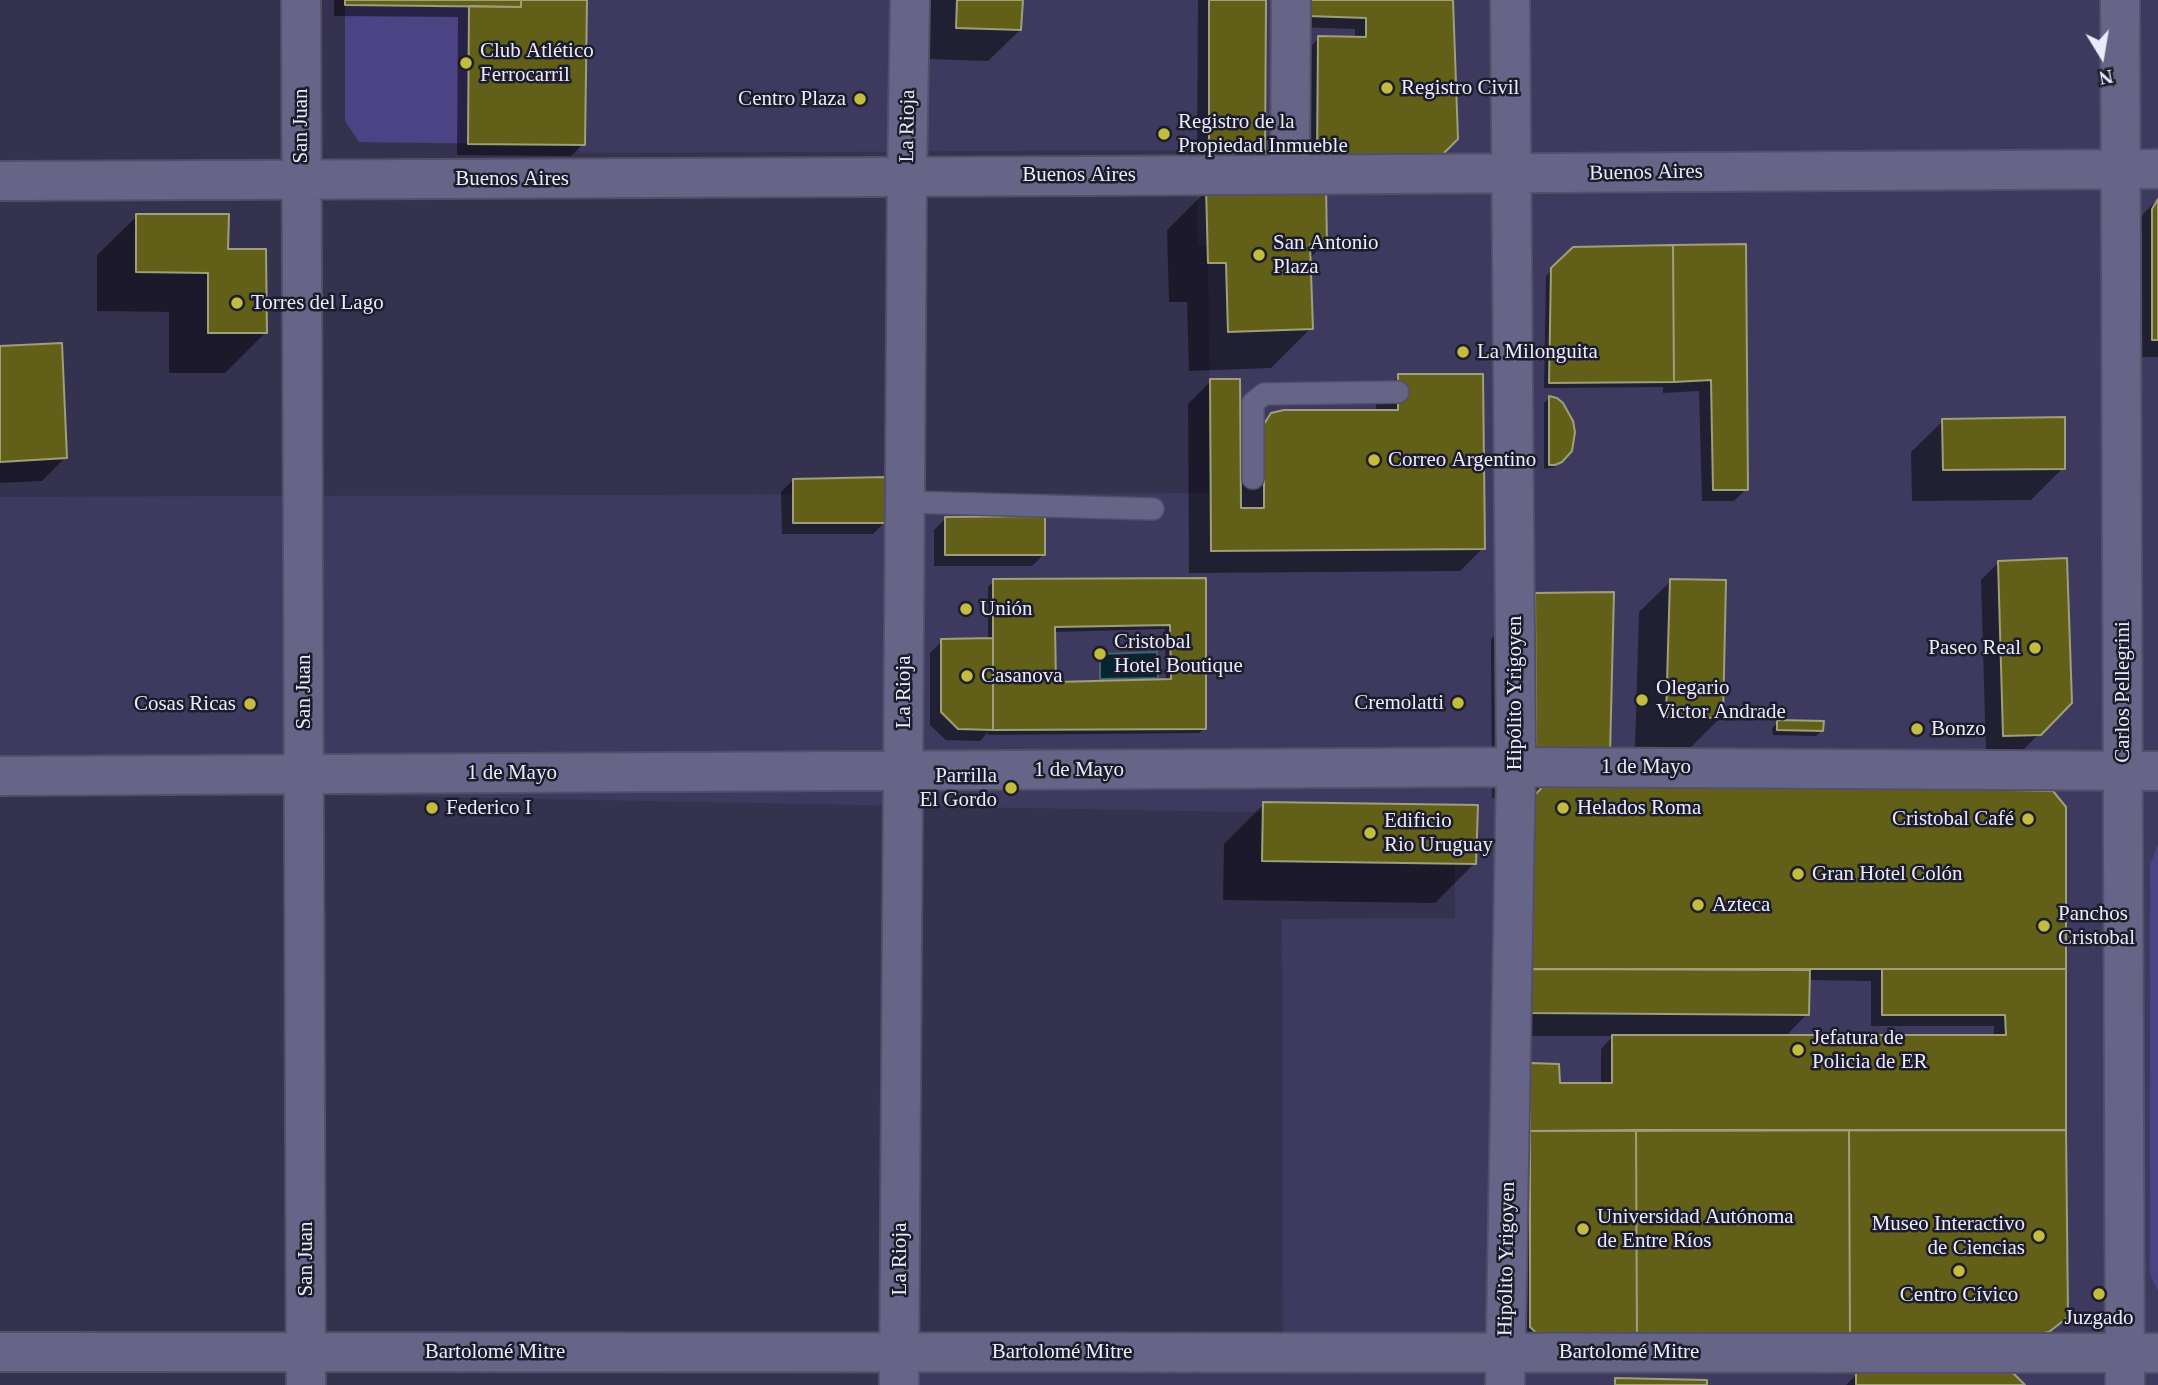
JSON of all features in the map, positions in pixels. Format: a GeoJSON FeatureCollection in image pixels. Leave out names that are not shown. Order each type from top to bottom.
{"type":"FeatureCollection","features":[{"type":"Feature","properties":{"kind":"street","name":"San Juan"},"geometry":{"type":"LineString","coordinates":[[301,0],[306,1368]]}},
{"type":"Feature","properties":{"kind":"street","name":"La Rioja"},"geometry":{"type":"LineString","coordinates":[[899,1369],[910,0]]}},
{"type":"Feature","properties":{"kind":"street"},"geometry":{"type":"LineString","coordinates":[[1290,174],[1291,0]]}},
{"type":"Feature","properties":{"kind":"street","name":"Hipólito Yrigoyen"},"geometry":{"type":"LineString","coordinates":[[1505,1369],[1516,766],[1510,0]]}},
{"type":"Feature","properties":{"kind":"street","name":"Carlos Pellegrini"},"geometry":{"type":"LineString","coordinates":[[2120,0],[2121,169],[2141,771],[2136,1363]]}},
{"type":"Feature","properties":{"kind":"street","name":"Buenos Aires"},"geometry":{"type":"LineString","coordinates":[[0,181],[1510,175],[2158,169]]}},
{"type":"Feature","properties":{"kind":"street","name":"1 de Mayo"},"geometry":{"type":"LineString","coordinates":[[0,776],[1516,766],[2141,771]]}},
{"type":"Feature","properties":{"kind":"street","name":"Bartolomé Mitre"},"geometry":{"type":"LineString","coordinates":[[0,1352],[306,1368],[1505,1369],[2136,1363]]}},
{"type":"Feature","properties":{"kind":"lane"},"geometry":{"type":"LineString","coordinates":[[1253,478],[1253,403],[1264,394],[1398,392]]}},
{"type":"Feature","properties":{"kind":"lane"},"geometry":{"type":"LineString","coordinates":[[905,502],[1153,509]]}},
{"type":"Feature","properties":{"kind":"shaded area","name":"Club Atlético Ferrocarril"},"geometry":{"type":"Polygon","coordinates":[[[345,0],[587,0],[585,145],[359,142],[345,121],[345,0]]]}},
{"type":"Feature","properties":{"kind":"shaded area"},"geometry":{"type":"Polygon","coordinates":[[[579,0],[2158,0],[2158,1385],[917,1385],[917,1338],[1283,1336],[1282,919],[1455,918],[1455,816],[0,789],[0,497],[1211,495],[1208,263],[1226,263],[1309,244],[1198,246],[1197,190],[1191,150],[579,153],[579,0]]]}},
{"type":"Feature","properties":{"kind":"shaded area"},"geometry":{"type":"Polygon","coordinates":[[[2158,844],[2158,1291],[2150,1274],[2150,865],[2158,844]]]}},
{"type":"Feature","properties":{"kind":"water"},"geometry":{"type":"Polygon","coordinates":[[[1157,652],[1158,678],[1100,679],[1100,654],[1157,652]]]}},
{"type":"Feature","properties":{"kind":"building"},"geometry":{"type":"Polygon","coordinates":[[[345,0],[521,0],[521,7],[345,5],[345,0]]]}},
{"type":"Feature","properties":{"kind":"building"},"geometry":{"type":"Polygon","coordinates":[[[521,0],[587,0],[585,145],[468,144],[469,6],[521,7],[521,0]]]}},
{"type":"Feature","properties":{"kind":"building"},"geometry":{"type":"Polygon","coordinates":[[[957,0],[1023,0],[1021,30],[956,28],[957,0]]]}},
{"type":"Feature","properties":{"kind":"building"},"geometry":{"type":"Polygon","coordinates":[[[1209,0],[1266,0],[1265,158],[1209,158],[1209,0]]]}},
{"type":"Feature","properties":{"kind":"building","name":"Registro Civil"},"geometry":{"type":"Polygon","coordinates":[[[1308,0],[1453,0],[1458,139],[1437,160],[1317,158],[1318,36],[1366,37],[1366,18],[1308,16],[1308,0]]]}},
{"type":"Feature","properties":{"kind":"building","name":"San Antonio Plaza"},"geometry":{"type":"Polygon","coordinates":[[[1326,186],[1327,244],[1310,244],[1313,329],[1228,332],[1226,263],[1208,263],[1206,188],[1326,186]]]}},
{"type":"Feature","properties":{"kind":"building"},"geometry":{"type":"Polygon","coordinates":[[[2158,199],[2158,340],[2152,340],[2152,209],[2158,199]]]}},
{"type":"Feature","properties":{"kind":"building","name":"Torres del Lago"},"geometry":{"type":"Polygon","coordinates":[[[136,214],[229,214],[228,249],[266,249],[267,333],[208,333],[208,273],[136,272],[136,214]]]}},
{"type":"Feature","properties":{"kind":"building"},"geometry":{"type":"Polygon","coordinates":[[[1746,244],[1748,490],[1713,490],[1711,380],[1674,382],[1673,245],[1746,244]]]}},
{"type":"Feature","properties":{"kind":"building"},"geometry":{"type":"Polygon","coordinates":[[[1673,245],[1674,382],[1549,383],[1551,268],[1573,247],[1673,245]]]}},
{"type":"Feature","properties":{"kind":"building"},"geometry":{"type":"Polygon","coordinates":[[[62,343],[67,458],[0,462],[0,346],[62,343]]]}},
{"type":"Feature","properties":{"kind":"building","name":"Correo Argentino"},"geometry":{"type":"Polygon","coordinates":[[[1398,374],[1483,374],[1485,549],[1211,551],[1210,379],[1240,379],[1241,508],[1264,508],[1264,424],[1271,413],[1284,410],[1398,410],[1398,374]]]}},
{"type":"Feature","properties":{"kind":"building"},"geometry":{"type":"Polygon","coordinates":[[[1549,396],[1563,403],[1573,421],[1575,432],[1572,451],[1562,462],[1555,465],[1549,465],[1549,396]]]}},
{"type":"Feature","properties":{"kind":"building"},"geometry":{"type":"Polygon","coordinates":[[[2065,417],[2065,469],[1943,470],[1942,419],[2065,417]]]}},
{"type":"Feature","properties":{"kind":"building"},"geometry":{"type":"Polygon","coordinates":[[[886,477],[887,523],[793,523],[793,479],[886,477]]]}},
{"type":"Feature","properties":{"kind":"building"},"geometry":{"type":"Polygon","coordinates":[[[1045,516],[1045,555],[945,555],[945,517],[1045,516]]]}},
{"type":"Feature","properties":{"kind":"building","name":"Paseo Real"},"geometry":{"type":"Polygon","coordinates":[[[2067,558],[2072,703],[2041,735],[2003,736],[1998,561],[2067,558]]]}},
{"type":"Feature","properties":{"kind":"building"},"geometry":{"type":"Polygon","coordinates":[[[1206,578],[1206,729],[993,730],[993,579],[1206,578]],[[1170,625],[1055,627],[1056,682],[1171,679],[1170,625]]]}},
{"type":"Feature","properties":{"kind":"building"},"geometry":{"type":"Polygon","coordinates":[[[1670,579],[1726,580],[1723,718],[1666,717],[1670,579]]]}},
{"type":"Feature","properties":{"kind":"building"},"geometry":{"type":"Polygon","coordinates":[[[1614,592],[1610,754],[1536,754],[1535,593],[1614,592]]]}},
{"type":"Feature","properties":{"kind":"building","name":"Casanova"},"geometry":{"type":"Polygon","coordinates":[[[993,638],[993,730],[958,729],[941,712],[941,639],[993,638]]]}},
{"type":"Feature","properties":{"kind":"building"},"geometry":{"type":"Polygon","coordinates":[[[1777,720],[1824,721],[1823,731],[1777,730],[1777,720]]]}},
{"type":"Feature","properties":{"kind":"building","name":"Gran Hotel Colón"},"geometry":{"type":"Polygon","coordinates":[[[1550,779],[2053,791],[2066,807],[2066,969],[1529,969],[1531,799],[1550,779]]]}},
{"type":"Feature","properties":{"kind":"building","name":"Edificio Rio Uruguay"},"geometry":{"type":"Polygon","coordinates":[[[1263,802],[1478,805],[1476,864],[1262,861],[1263,802]]]}},
{"type":"Feature","properties":{"kind":"building"},"geometry":{"type":"Polygon","coordinates":[[[1529,969],[1810,970],[1809,1015],[1529,1013],[1529,969]]]}},
{"type":"Feature","properties":{"kind":"building"},"geometry":{"type":"Polygon","coordinates":[[[1882,969],[2066,969],[2066,1130],[1530,1131],[1530,1063],[1559,1064],[1560,1083],[1612,1083],[1612,1035],[2006,1035],[2005,1015],[1882,1015],[1882,969]]]}},
{"type":"Feature","properties":{"kind":"building","name":"Universidad Autónoma de Entre Ríos"},"geometry":{"type":"Polygon","coordinates":[[[1636,1130],[1637,1343],[1547,1343],[1530,1327],[1530,1131],[1636,1130]]]}},
{"type":"Feature","properties":{"kind":"building"},"geometry":{"type":"Polygon","coordinates":[[[1636,1130],[1849,1130],[1850,1339],[1637,1343],[1636,1130]]]}},
{"type":"Feature","properties":{"kind":"building","name":"Centro Cívico"},"geometry":{"type":"Polygon","coordinates":[[[1849,1130],[2066,1130],[2068,1317],[2049,1332],[2031,1336],[1850,1339],[1849,1130]]]}},
{"type":"Feature","properties":{"kind":"building"},"geometry":{"type":"Polygon","coordinates":[[[1856,1372],[2013,1373],[2025,1385],[1856,1385],[1856,1372]]]}},
{"type":"Feature","properties":{"kind":"building"},"geometry":{"type":"Polygon","coordinates":[[[1615,1378],[1707,1380],[1707,1385],[1615,1385],[1615,1378]]]}},
{"type":"Feature","properties":{"kind":"place","name":"Club Atlético Ferrocarril"},"geometry":{"type":"Point","coordinates":[466,63]}},
{"type":"Feature","properties":{"kind":"place","name":"Registro Civil"},"geometry":{"type":"Point","coordinates":[1387,88]}},
{"type":"Feature","properties":{"kind":"place","name":"Centro Plaza"},"geometry":{"type":"Point","coordinates":[860,99]}},
{"type":"Feature","properties":{"kind":"place","name":"Registro de la Propiedad Inmueble"},"geometry":{"type":"Point","coordinates":[1164,134]}},
{"type":"Feature","properties":{"kind":"place","name":"San Antonio Plaza"},"geometry":{"type":"Point","coordinates":[1259,255]}},
{"type":"Feature","properties":{"kind":"place","name":"Torres del Lago"},"geometry":{"type":"Point","coordinates":[237,303]}},
{"type":"Feature","properties":{"kind":"place","name":"La Milonguita"},"geometry":{"type":"Point","coordinates":[1463,352]}},
{"type":"Feature","properties":{"kind":"place","name":"Correo Argentino"},"geometry":{"type":"Point","coordinates":[1374,460]}},
{"type":"Feature","properties":{"kind":"place","name":"Unión"},"geometry":{"type":"Point","coordinates":[966,609]}},
{"type":"Feature","properties":{"kind":"place","name":"Paseo Real"},"geometry":{"type":"Point","coordinates":[2035,648]}},
{"type":"Feature","properties":{"kind":"place","name":"Cristobal Hotel Boutique"},"geometry":{"type":"Point","coordinates":[1100,654]}},
{"type":"Feature","properties":{"kind":"place","name":"Casanova"},"geometry":{"type":"Point","coordinates":[967,676]}},
{"type":"Feature","properties":{"kind":"place","name":"Olegario Victor Andrade"},"geometry":{"type":"Point","coordinates":[1642,700]}},
{"type":"Feature","properties":{"kind":"place","name":"Cremolatti"},"geometry":{"type":"Point","coordinates":[1458,703]}},
{"type":"Feature","properties":{"kind":"place","name":"Cosas Ricas"},"geometry":{"type":"Point","coordinates":[250,704]}},
{"type":"Feature","properties":{"kind":"place","name":"Bonzo"},"geometry":{"type":"Point","coordinates":[1917,729]}},
{"type":"Feature","properties":{"kind":"place","name":"Parrilla El Gordo"},"geometry":{"type":"Point","coordinates":[1011,788]}},
{"type":"Feature","properties":{"kind":"place","name":"Federico I"},"geometry":{"type":"Point","coordinates":[432,808]}},
{"type":"Feature","properties":{"kind":"place","name":"Helados Roma"},"geometry":{"type":"Point","coordinates":[1563,808]}},
{"type":"Feature","properties":{"kind":"place","name":"Cristobal Café"},"geometry":{"type":"Point","coordinates":[2028,819]}},
{"type":"Feature","properties":{"kind":"place","name":"Edificio Rio Uruguay"},"geometry":{"type":"Point","coordinates":[1370,833]}},
{"type":"Feature","properties":{"kind":"place","name":"Gran Hotel Colón"},"geometry":{"type":"Point","coordinates":[1798,874]}},
{"type":"Feature","properties":{"kind":"place","name":"Azteca"},"geometry":{"type":"Point","coordinates":[1698,905]}},
{"type":"Feature","properties":{"kind":"place","name":"Panchos Cristobal"},"geometry":{"type":"Point","coordinates":[2044,926]}},
{"type":"Feature","properties":{"kind":"place","name":"Jefatura de Policia de ER"},"geometry":{"type":"Point","coordinates":[1798,1050]}},
{"type":"Feature","properties":{"kind":"place","name":"Universidad Autónoma de Entre Ríos"},"geometry":{"type":"Point","coordinates":[1583,1229]}},
{"type":"Feature","properties":{"kind":"place","name":"Museo Interactivo de Ciencias"},"geometry":{"type":"Point","coordinates":[2039,1236]}},
{"type":"Feature","properties":{"kind":"place","name":"Centro Cívico"},"geometry":{"type":"Point","coordinates":[1959,1271]}},
{"type":"Feature","properties":{"kind":"place","name":"Juzgado"},"geometry":{"type":"Point","coordinates":[2099,1294]}}]}
